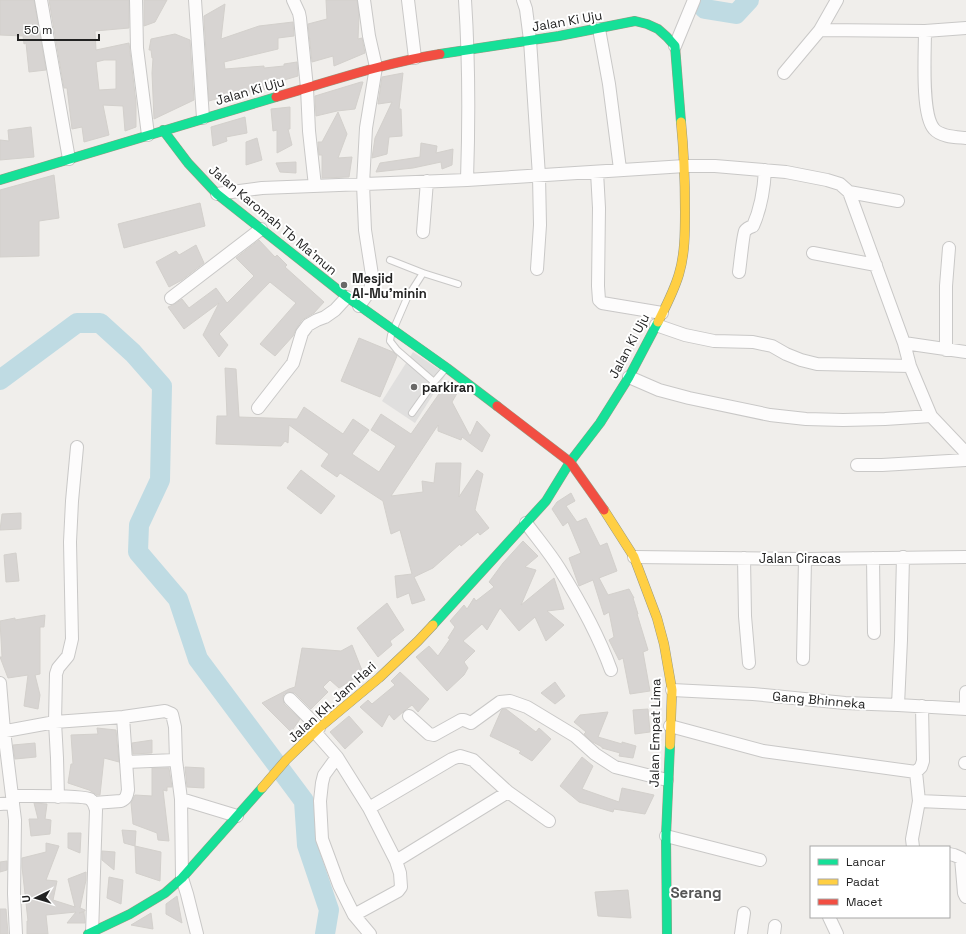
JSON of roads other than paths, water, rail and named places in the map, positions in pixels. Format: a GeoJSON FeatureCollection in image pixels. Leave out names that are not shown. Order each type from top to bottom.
{"type":"FeatureCollection","features":[{"type":"Feature","properties":{"kind":"street"},"geometry":{"type":"LineString","coordinates":[[41,0],[69,159]]}},
{"type":"Feature","properties":{"kind":"street"},"geometry":{"type":"LineString","coordinates":[[136,0],[137,48],[148,135]]}},
{"type":"Feature","properties":{"kind":"street"},"geometry":{"type":"LineString","coordinates":[[195,0],[203,118]]}},
{"type":"Feature","properties":{"kind":"street"},"geometry":{"type":"LineString","coordinates":[[293,0],[299,13],[315,186]]}},
{"type":"Feature","properties":{"kind":"street"},"geometry":{"type":"LineString","coordinates":[[359,306],[369,292],[372,274],[366,230],[363,184],[366,128],[376,67],[369,36],[364,0]]}},
{"type":"Feature","properties":{"kind":"street"},"geometry":{"type":"LineString","coordinates":[[408,0],[415,58]]}},
{"type":"Feature","properties":{"kind":"street"},"geometry":{"type":"LineString","coordinates":[[465,0],[469,50],[467,180]]}},
{"type":"Feature","properties":{"kind":"street"},"geometry":{"type":"LineString","coordinates":[[523,0],[526,9],[530,40],[540,176],[540,225],[537,269]]}},
{"type":"Feature","properties":{"kind":"street"},"geometry":{"type":"LineString","coordinates":[[784,72],[820,30],[837,0]]}},
{"type":"Feature","properties":{"kind":"street"},"geometry":{"type":"LineString","coordinates":[[675,46],[692,4]]}},
{"type":"Feature","properties":{"kind":"street","name":"Jalan Ki Uju"},"geometry":{"type":"LineString","coordinates":[[0,180],[376,67],[415,58],[530,40],[635,21],[646,23],[670,38],[675,46],[685,166],[685,231],[683,255],[670,298],[629,377],[600,423],[570,462]]}},
{"type":"Feature","properties":{"kind":"street"},"geometry":{"type":"LineString","coordinates":[[599,28],[609,84],[620,169]]}},
{"type":"Feature","properties":{"kind":"street"},"geometry":{"type":"LineString","coordinates":[[820,30],[925,31],[966,28]]}},
{"type":"Feature","properties":{"kind":"street"},"geometry":{"type":"LineString","coordinates":[[925,31],[925,103],[928,118],[934,129],[942,134],[950,137],[966,138]]}},
{"type":"Feature","properties":{"kind":"street","name":"Jalan Karomah Tb Ma'mun"},"geometry":{"type":"LineString","coordinates":[[163,130],[198,175],[217,194],[347,297],[446,368],[570,462]]}},
{"type":"Feature","properties":{"kind":"street"},"geometry":{"type":"LineString","coordinates":[[217,194],[262,188],[467,180],[685,166],[715,166],[786,172],[840,184],[848,192],[904,343],[910,366],[931,416],[966,453]]}},
{"type":"Feature","properties":{"kind":"street"},"geometry":{"type":"LineString","coordinates":[[739,272],[744,233],[747,229],[753,226],[757,217],[762,196],[765,170]]}},
{"type":"Feature","properties":{"kind":"street"},"geometry":{"type":"LineString","coordinates":[[597,172],[599,208],[599,300],[602,303],[662,313]]}},
{"type":"Feature","properties":{"kind":"street"},"geometry":{"type":"LineString","coordinates":[[423,232],[427,181]]}},
{"type":"Feature","properties":{"kind":"street"},"geometry":{"type":"LineString","coordinates":[[848,192],[898,201]]}},
{"type":"Feature","properties":{"kind":"street"},"geometry":{"type":"LineString","coordinates":[[170,298],[261,229]]}},
{"type":"Feature","properties":{"kind":"street"},"geometry":{"type":"LineString","coordinates":[[946,350],[946,286],[949,248]]}},
{"type":"Feature","properties":{"kind":"street"},"geometry":{"type":"LineString","coordinates":[[813,253],[876,266]]}},
{"type":"Feature","properties":{"kind":"street"},"geometry":{"type":"LineString","coordinates":[[258,408],[292,363],[302,333],[308,326],[335,310],[347,297]]}},
{"type":"Feature","properties":{"kind":"street"},"geometry":{"type":"LineString","coordinates":[[656,325],[685,335],[714,341],[753,342],[772,346],[801,360],[818,364],[910,366]]}},
{"type":"Feature","properties":{"kind":"street"},"geometry":{"type":"LineString","coordinates":[[904,343],[966,352]]}},
{"type":"Feature","properties":{"kind":"street"},"geometry":{"type":"LineString","coordinates":[[629,377],[659,390],[770,415],[806,419],[843,420],[931,416]]}},
{"type":"Feature","properties":{"kind":"street"},"geometry":{"type":"LineString","coordinates":[[58,797],[55,722],[56,674],[58,668],[68,656],[72,639],[70,542],[77,447]]}},
{"type":"Feature","properties":{"kind":"street"},"geometry":{"type":"LineString","coordinates":[[857,465],[966,460]]}},
{"type":"Feature","properties":{"kind":"street","name":"Jalan KH. Jam Hari"},"geometry":{"type":"LineString","coordinates":[[91,933],[130,914],[165,893],[182,878],[286,760],[317,730],[379,678],[418,642],[546,501],[570,462]]}},
{"type":"Feature","properties":{"kind":"street","name":"Jalan Empat Lima"},"geometry":{"type":"LineString","coordinates":[[570,462],[634,557],[657,618],[664,644],[672,690],[667,780],[667,934]]}},
{"type":"Feature","properties":{"kind":"street"},"geometry":{"type":"LineString","coordinates":[[526,523],[558,567],[591,623],[602,645],[611,670]]}},
{"type":"Feature","properties":{"kind":"street","name":"Jalan Ciracas"},"geometry":{"type":"LineString","coordinates":[[634,557],[805,559],[966,557]]}},
{"type":"Feature","properties":{"kind":"street"},"geometry":{"type":"LineString","coordinates":[[898,705],[903,557]]}},
{"type":"Feature","properties":{"kind":"street"},"geometry":{"type":"LineString","coordinates":[[744,558],[745,616],[749,663]]}},
{"type":"Feature","properties":{"kind":"street"},"geometry":{"type":"LineString","coordinates":[[873,558],[874,633]]}},
{"type":"Feature","properties":{"kind":"street"},"geometry":{"type":"LineString","coordinates":[[803,659],[805,559]]}},
{"type":"Feature","properties":{"kind":"street"},"geometry":{"type":"LineString","coordinates":[[0,683],[2,732],[15,820],[14,894],[16,934]]}},
{"type":"Feature","properties":{"kind":"street","name":"Gang Bhinneka"},"geometry":{"type":"LineString","coordinates":[[672,690],[753,694],[845,704],[966,709]]}},
{"type":"Feature","properties":{"kind":"street"},"geometry":{"type":"LineString","coordinates":[[966,692],[966,709]]}},
{"type":"Feature","properties":{"kind":"street"},"geometry":{"type":"LineString","coordinates":[[290,699],[317,730],[337,757],[369,808],[396,861],[400,873],[401,887],[398,891],[354,916]]}},
{"type":"Feature","properties":{"kind":"street"},"geometry":{"type":"LineString","coordinates":[[409,716],[429,734],[434,735],[461,720],[464,720],[470,724],[500,702],[510,701],[527,707],[575,736],[595,754],[615,767],[667,780]]}},
{"type":"Feature","properties":{"kind":"street"},"geometry":{"type":"LineString","coordinates":[[916,772],[921,767],[923,761],[922,706]]}},
{"type":"Feature","properties":{"kind":"street"},"geometry":{"type":"LineString","coordinates":[[2,732],[55,722],[123,717],[165,711],[172,714],[181,799],[182,878],[197,934]]}},
{"type":"Feature","properties":{"kind":"street"},"geometry":{"type":"LineString","coordinates":[[94,803],[116,802],[125,799],[128,790],[123,717]]}},
{"type":"Feature","properties":{"kind":"street"},"geometry":{"type":"LineString","coordinates":[[670,726],[763,751],[916,772]]}},
{"type":"Feature","properties":{"kind":"street"},"geometry":{"type":"LineString","coordinates":[[369,808],[452,759],[460,756],[473,760],[508,792],[549,821]]}},
{"type":"Feature","properties":{"kind":"street"},"geometry":{"type":"LineString","coordinates":[[337,757],[324,775],[322,783],[320,801],[322,839],[339,885],[354,916],[370,934]]}},
{"type":"Feature","properties":{"kind":"street"},"geometry":{"type":"LineString","coordinates":[[126,762],[176,760]]}},
{"type":"Feature","properties":{"kind":"street"},"geometry":{"type":"LineString","coordinates":[[913,846],[912,839],[919,801],[916,772]]}},
{"type":"Feature","properties":{"kind":"street"},"geometry":{"type":"LineString","coordinates":[[396,861],[508,792]]}},
{"type":"Feature","properties":{"kind":"street"},"geometry":{"type":"LineString","coordinates":[[0,804],[13,799],[58,797],[85,798],[90,799],[94,803],[96,810],[91,933]]}},
{"type":"Feature","properties":{"kind":"street"},"geometry":{"type":"LineString","coordinates":[[181,799],[239,814]]}},
{"type":"Feature","properties":{"kind":"street"},"geometry":{"type":"LineString","coordinates":[[919,801],[966,803]]}},
{"type":"Feature","properties":{"kind":"street"},"geometry":{"type":"LineString","coordinates":[[666,836],[760,860]]}},
{"type":"Feature","properties":{"kind":"street"},"geometry":{"type":"LineString","coordinates":[[950,854],[962,858],[964,893],[966,897]]}},
{"type":"Feature","properties":{"kind":"street"},"geometry":{"type":"LineString","coordinates":[[740,934],[744,913]]}},
{"type":"Feature","properties":{"kind":"street"},"geometry":{"type":"LineString","coordinates":[[829,918],[837,934]]}},
{"type":"Feature","properties":{"kind":"lane"},"geometry":{"type":"LineString","coordinates":[[390,260],[423,273],[458,284]]}},
{"type":"Feature","properties":{"kind":"lane"},"geometry":{"type":"LineString","coordinates":[[423,273],[407,298],[390,341],[393,346],[434,382]]}},
{"type":"Feature","properties":{"kind":"lane"},"geometry":{"type":"LineString","coordinates":[[412,413],[446,368]]}},
{"type":"Feature","properties":{"kind":"waterway"},"geometry":{"type":"LineString","coordinates":[[697,0],[705,9],[736,14],[749,0]]}},
{"type":"Feature","properties":{"kind":"waterway"},"geometry":{"type":"LineString","coordinates":[[0,380],[77,323],[100,323],[133,353],[162,386],[160,480],[139,525],[138,552],[178,599],[198,659],[304,801],[307,845],[329,910],[325,934]]}},
{"type":"Feature","properties":{"kind":"place","name":"Mesjid Al-Mu'minin"},"geometry":{"type":"Point","coordinates":[344,285]}},
{"type":"Feature","properties":{"kind":"place","name":"parkiran"},"geometry":{"type":"Point","coordinates":[414,387]}},
{"type":"Feature","properties":{"kind":"district","name":"Serang"},"geometry":{"type":"Point","coordinates":[696,892]}}]}
